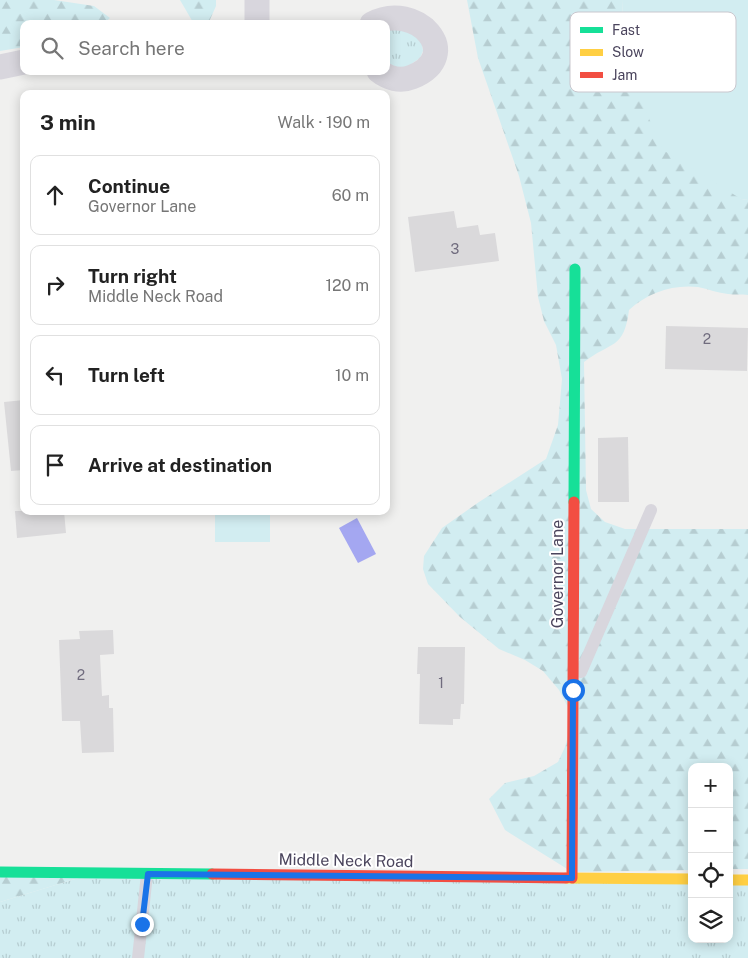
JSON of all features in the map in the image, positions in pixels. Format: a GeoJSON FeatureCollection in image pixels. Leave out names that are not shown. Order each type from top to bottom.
{"type":"FeatureCollection","features":[{"type":"Feature","properties":{"kind":"main road","name":"Governor Lane"},"geometry":{"type":"LineString","coordinates":[[572,878],[575,269]]}},
{"type":"Feature","properties":{"kind":"main road","name":"Middle Neck Road"},"geometry":{"type":"LineString","coordinates":[[0,872],[688,879]]}},
{"type":"Feature","properties":{"kind":"main road"},"geometry":{"type":"LineString","coordinates":[[733,880],[748,880]]}},
{"type":"Feature","properties":{"kind":"street"},"geometry":{"type":"LineString","coordinates":[[257,20],[258,0]]}},
{"type":"Feature","properties":{"kind":"street"},"geometry":{"type":"LineString","coordinates":[[376,20],[388,11],[410,10],[428,22],[434,32],[436,43],[434,55],[429,66],[419,74],[408,78],[396,79],[384,75]]}},
{"type":"Feature","properties":{"kind":"street"},"geometry":{"type":"LineString","coordinates":[[0,67],[20,63]]}},
{"type":"Feature","properties":{"kind":"lane"},"geometry":{"type":"LineString","coordinates":[[573,690],[650,510]]}},
{"type":"Feature","properties":{"kind":"lane"},"geometry":{"type":"LineString","coordinates":[[138,958],[148,874]]}},
{"type":"Feature","properties":{"kind":"green space"},"geometry":{"type":"Polygon","coordinates":[[[0,0],[54,0],[94,6],[110,18],[108,20],[20,20],[20,48],[0,51],[0,0]]]}},
{"type":"Feature","properties":{"kind":"green space"},"geometry":{"type":"Polygon","coordinates":[[[180,0],[216,0],[216,6],[210,20],[192,20],[180,0]]]}},
{"type":"Feature","properties":{"kind":"green space"},"geometry":{"type":"Polygon","coordinates":[[[467,0],[622,0],[623,12],[570,12],[570,92],[648,92],[741,199],[748,200],[748,295],[724,293],[689,286],[670,288],[652,294],[629,310],[624,332],[615,343],[584,362],[586,490],[591,509],[605,522],[625,529],[748,529],[748,869],[733,869],[733,763],[688,763],[688,870],[572,872],[505,830],[489,799],[505,783],[534,776],[558,762],[565,747],[573,717],[559,690],[543,671],[525,660],[499,649],[460,617],[428,584],[423,569],[424,556],[442,528],[546,459],[558,425],[562,379],[556,345],[544,321],[538,297],[531,223],[519,176],[478,58],[467,0]]]}},
{"type":"Feature","properties":{"kind":"green space"},"geometry":{"type":"Polygon","coordinates":[[[622,0],[748,0],[748,200],[741,199],[663,150],[637,92],[736,92],[736,12],[623,12],[622,0]]]}},
{"type":"Feature","properties":{"kind":"green space"},"geometry":{"type":"Polygon","coordinates":[[[390,25],[420,29],[423,51],[420,58],[407,67],[399,68],[390,65],[390,25]]]}},
{"type":"Feature","properties":{"kind":"green space"},"geometry":{"type":"Polygon","coordinates":[[[215,515],[270,515],[270,542],[215,542],[215,515]]]}},
{"type":"Feature","properties":{"kind":"green space"},"geometry":{"type":"Polygon","coordinates":[[[0,871],[98,872],[0,902],[0,871]]]}},
{"type":"Feature","properties":{"kind":"green space"},"geometry":{"type":"Polygon","coordinates":[[[98,872],[688,879],[688,943],[733,943],[733,880],[748,880],[748,958],[0,958],[0,902],[98,872]]]}},
{"type":"Feature","properties":{"kind":"water"},"geometry":{"type":"Polygon","coordinates":[[[357,518],[376,554],[358,563],[339,528],[357,518]]]}},
{"type":"Feature","properties":{"kind":"building"},"geometry":{"type":"Polygon","coordinates":[[[454,211],[457,228],[478,225],[480,235],[495,233],[499,261],[415,272],[408,217],[454,211]]]}},
{"type":"Feature","properties":{"kind":"building"},"geometry":{"type":"Polygon","coordinates":[[[666,326],[748,328],[747,371],[665,369],[666,326]]]}},
{"type":"Feature","properties":{"kind":"building"},"geometry":{"type":"Polygon","coordinates":[[[20,400],[20,470],[11,471],[4,402],[20,400]]]}},
{"type":"Feature","properties":{"kind":"building"},"geometry":{"type":"Polygon","coordinates":[[[628,437],[629,502],[598,502],[598,438],[628,437]]]}},
{"type":"Feature","properties":{"kind":"building"},"geometry":{"type":"Polygon","coordinates":[[[15,511],[20,511],[20,515],[64,515],[66,533],[17,538],[15,511]]]}},
{"type":"Feature","properties":{"kind":"building"},"geometry":{"type":"Polygon","coordinates":[[[113,630],[114,654],[100,655],[102,696],[109,695],[109,708],[113,708],[114,752],[82,753],[80,721],[62,721],[59,640],[80,639],[79,631],[113,630]]]}},
{"type":"Feature","properties":{"kind":"building"},"geometry":{"type":"Polygon","coordinates":[[[418,647],[465,647],[464,704],[461,704],[460,719],[453,719],[453,725],[419,724],[420,674],[417,674],[418,647]]]}},
{"type":"Feature","properties":{"kind":"traffic: fast"},"geometry":{"type":"LineString","coordinates":[[574,502],[575,269]]}},
{"type":"Feature","properties":{"kind":"traffic: fast"},"geometry":{"type":"LineString","coordinates":[[0,872],[212,874]]}},
{"type":"Feature","properties":{"kind":"traffic: slow"},"geometry":{"type":"LineString","coordinates":[[566,878],[688,879]]}},
{"type":"Feature","properties":{"kind":"traffic: slow"},"geometry":{"type":"LineString","coordinates":[[733,880],[748,880]]}},
{"type":"Feature","properties":{"kind":"traffic: jam"},"geometry":{"type":"LineString","coordinates":[[572,878],[574,502]]}},
{"type":"Feature","properties":{"kind":"traffic: jam"},"geometry":{"type":"LineString","coordinates":[[212,874],[566,878]]}},
{"type":"Feature","properties":{"kind":"route"},"geometry":{"type":"LineString","coordinates":[[142,924],[148,874],[572,878],[573,690]]}}]}
